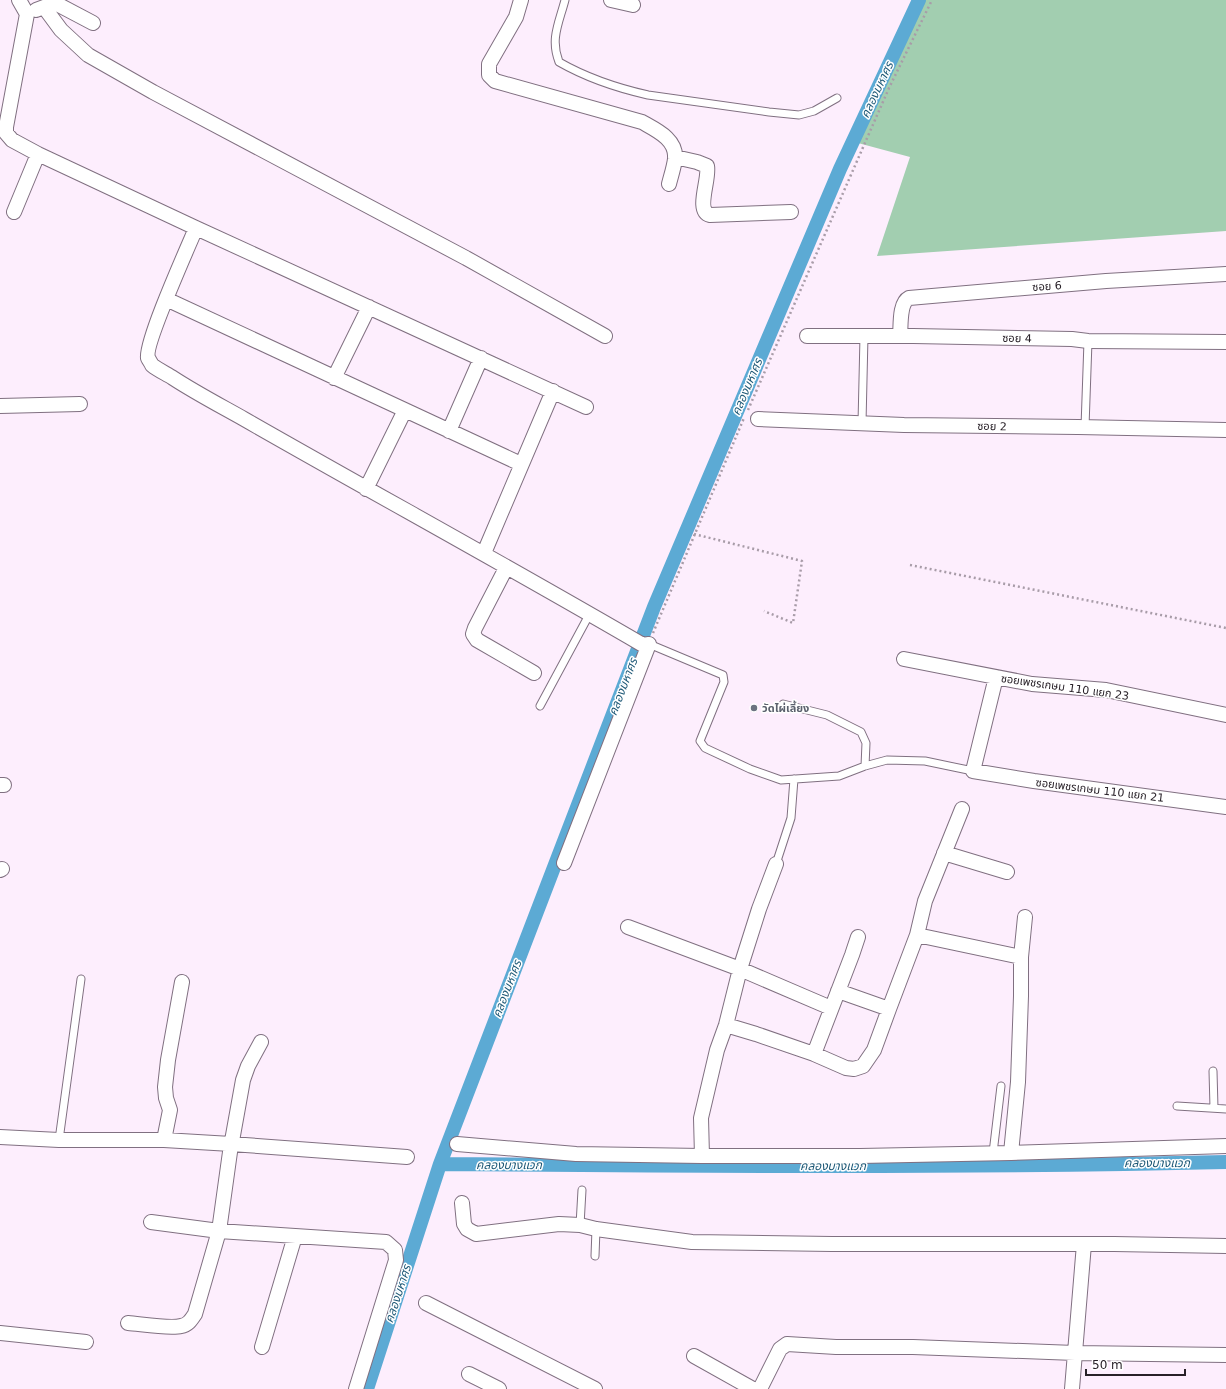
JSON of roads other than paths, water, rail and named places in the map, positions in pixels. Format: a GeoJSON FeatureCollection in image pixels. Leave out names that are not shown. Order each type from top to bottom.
{"type":"FeatureCollection","features":[{"type":"Feature","properties":{"kind":"street"},"geometry":{"type":"LineString","coordinates":[[19,0],[27,14],[4,116],[6,134],[12,140],[38,154],[196,228],[586,406]]}},
{"type":"Feature","properties":{"kind":"street"},"geometry":{"type":"LineString","coordinates":[[521,0],[516,18],[489,64],[489,75],[496,81],[642,122],[663,133],[671,142],[675,157],[670,184]]}},
{"type":"Feature","properties":{"kind":"street"},"geometry":{"type":"LineString","coordinates":[[611,0],[632,6]]}},
{"type":"Feature","properties":{"kind":"street"},"geometry":{"type":"LineString","coordinates":[[27,14],[52,4],[58,4],[93,23]]}},
{"type":"Feature","properties":{"kind":"street"},"geometry":{"type":"LineString","coordinates":[[44,7],[62,30],[88,55],[153,92],[466,258],[605,336]]}},
{"type":"Feature","properties":{"kind":"street"},"geometry":{"type":"LineString","coordinates":[[14,212],[38,154]]}},
{"type":"Feature","properties":{"kind":"street"},"geometry":{"type":"LineString","coordinates":[[675,157],[707,166],[709,172],[703,203],[704,212],[707,214],[791,212]]}},
{"type":"Feature","properties":{"kind":"street"},"geometry":{"type":"LineString","coordinates":[[196,228],[166,299],[148,348],[148,356],[151,364],[366,489],[484,553],[506,568],[589,615],[646,645],[564,863]]}},
{"type":"Feature","properties":{"kind":"street","name":"ซอย 6"},"geometry":{"type":"LineString","coordinates":[[900,336],[903,303],[909,298],[1106,281],[1226,274]]}},
{"type":"Feature","properties":{"kind":"street"},"geometry":{"type":"LineString","coordinates":[[166,299],[521,464]]}},
{"type":"Feature","properties":{"kind":"street"},"geometry":{"type":"LineString","coordinates":[[334,378],[369,307]]}},
{"type":"Feature","properties":{"kind":"street","name":"ซอย 4"},"geometry":{"type":"LineString","coordinates":[[807,336],[900,336],[1072,339],[1088,341],[1226,342]]}},
{"type":"Feature","properties":{"kind":"street"},"geometry":{"type":"LineString","coordinates":[[449,431],[481,358]]}},
{"type":"Feature","properties":{"kind":"street"},"geometry":{"type":"LineString","coordinates":[[484,553],[553,391]]}},
{"type":"Feature","properties":{"kind":"street"},"geometry":{"type":"LineString","coordinates":[[0,406],[80,404]]}},
{"type":"Feature","properties":{"kind":"street"},"geometry":{"type":"LineString","coordinates":[[366,489],[405,410]]}},
{"type":"Feature","properties":{"kind":"street","name":"ซอย 2"},"geometry":{"type":"LineString","coordinates":[[758,419],[862,422],[904,425],[1226,430]]}},
{"type":"Feature","properties":{"kind":"street"},"geometry":{"type":"LineString","coordinates":[[506,568],[473,634],[477,640],[534,673]]}},
{"type":"Feature","properties":{"kind":"street","name":"ซอยเพชรเกษม 110 แยก 23"},"geometry":{"type":"LineString","coordinates":[[904,659],[1032,684],[1106,690],[1226,715]]}},
{"type":"Feature","properties":{"kind":"street"},"geometry":{"type":"LineString","coordinates":[[974,771],[996,677]]}},
{"type":"Feature","properties":{"kind":"street","name":"ซอยเพชรเกษม 110 แยก 21"},"geometry":{"type":"LineString","coordinates":[[974,771],[1034,781],[1226,807]]}},
{"type":"Feature","properties":{"kind":"street"},"geometry":{"type":"LineString","coordinates":[[726,1025],[814,1054],[846,1068],[854,1069],[863,1066],[874,1050],[917,935],[925,901],[962,809]]}},
{"type":"Feature","properties":{"kind":"street"},"geometry":{"type":"LineString","coordinates":[[944,853],[1007,872]]}},
{"type":"Feature","properties":{"kind":"street"},"geometry":{"type":"LineString","coordinates":[[702,1156],[700,1118],[717,1050],[726,1025],[740,969],[759,909],[776,864]]}},
{"type":"Feature","properties":{"kind":"street"},"geometry":{"type":"LineString","coordinates":[[1011,1153],[1018,1082],[1021,957],[1025,917]]}},
{"type":"Feature","properties":{"kind":"street"},"geometry":{"type":"LineString","coordinates":[[628,927],[740,969],[831,1008]]}},
{"type":"Feature","properties":{"kind":"street"},"geometry":{"type":"LineString","coordinates":[[917,935],[1021,957]]}},
{"type":"Feature","properties":{"kind":"street"},"geometry":{"type":"LineString","coordinates":[[814,1054],[858,937]]}},
{"type":"Feature","properties":{"kind":"street"},"geometry":{"type":"LineString","coordinates":[[164,1140],[170,1110],[166,1098],[165,1087],[168,1060],[182,982]]}},
{"type":"Feature","properties":{"kind":"street"},"geometry":{"type":"LineString","coordinates":[[838,991],[889,1009]]}},
{"type":"Feature","properties":{"kind":"street"},"geometry":{"type":"LineString","coordinates":[[128,1323],[181,1326],[190,1322],[195,1314],[219,1231],[230,1148],[243,1080],[248,1066],[261,1042]]}},
{"type":"Feature","properties":{"kind":"street"},"geometry":{"type":"LineString","coordinates":[[0,1137],[59,1140],[164,1140],[230,1148],[407,1157]]}},
{"type":"Feature","properties":{"kind":"street"},"geometry":{"type":"LineString","coordinates":[[457,1144],[576,1154],[702,1156],[860,1156],[1226,1146]]}},
{"type":"Feature","properties":{"kind":"street"},"geometry":{"type":"LineString","coordinates":[[462,1203],[464,1224],[467,1229],[476,1234],[559,1224],[580,1225],[596,1229],[692,1242],[1226,1246]]}},
{"type":"Feature","properties":{"kind":"street"},"geometry":{"type":"LineString","coordinates":[[151,1222],[219,1231],[386,1242],[394,1250],[396,1260],[356,1389]]}},
{"type":"Feature","properties":{"kind":"street"},"geometry":{"type":"LineString","coordinates":[[262,1347],[295,1236]]}},
{"type":"Feature","properties":{"kind":"street"},"geometry":{"type":"LineString","coordinates":[[1072,1389],[1084,1244]]}},
{"type":"Feature","properties":{"kind":"street"},"geometry":{"type":"LineString","coordinates":[[426,1303],[595,1389]]}},
{"type":"Feature","properties":{"kind":"street"},"geometry":{"type":"LineString","coordinates":[[0,1333],[86,1342]]}},
{"type":"Feature","properties":{"kind":"street"},"geometry":{"type":"LineString","coordinates":[[760,1389],[780,1349],[786,1344],[836,1347],[913,1347],[1075,1353],[1226,1355]]}},
{"type":"Feature","properties":{"kind":"street"},"geometry":{"type":"LineString","coordinates":[[694,1356],[753,1389]]}},
{"type":"Feature","properties":{"kind":"street"},"geometry":{"type":"LineString","coordinates":[[469,1374],[499,1389]]}},
{"type":"Feature","properties":{"kind":"lane"},"geometry":{"type":"LineString","coordinates":[[565,0],[554,37],[555,52],[559,62],[594,79],[630,91],[648,95],[799,115],[814,110],[837,98]]}},
{"type":"Feature","properties":{"kind":"lane"},"geometry":{"type":"LineString","coordinates":[[862,422],[864,336]]}},
{"type":"Feature","properties":{"kind":"lane"},"geometry":{"type":"LineString","coordinates":[[1085,427],[1088,341]]}},
{"type":"Feature","properties":{"kind":"lane"},"geometry":{"type":"LineString","coordinates":[[540,706],[589,615]]}},
{"type":"Feature","properties":{"kind":"lane"},"geometry":{"type":"LineString","coordinates":[[646,645],[723,675],[724,682],[700,741],[705,748],[750,769],[781,780],[839,776],[865,766],[887,760],[918,761],[974,771]]}},
{"type":"Feature","properties":{"kind":"lane"},"geometry":{"type":"LineString","coordinates":[[783,704],[827,715],[861,732],[866,743],[865,766]]}},
{"type":"Feature","properties":{"kind":"lane"},"geometry":{"type":"LineString","coordinates":[[776,864],[792,818],[794,779]]}},
{"type":"Feature","properties":{"kind":"lane"},"geometry":{"type":"LineString","coordinates":[[59,1140],[81,979]]}},
{"type":"Feature","properties":{"kind":"lane"},"geometry":{"type":"LineString","coordinates":[[1213,1072],[1214,1108]]}},
{"type":"Feature","properties":{"kind":"lane"},"geometry":{"type":"LineString","coordinates":[[993,1153],[1001,1086]]}},
{"type":"Feature","properties":{"kind":"lane"},"geometry":{"type":"LineString","coordinates":[[1177,1106],[1226,1109]]}},
{"type":"Feature","properties":{"kind":"lane"},"geometry":{"type":"LineString","coordinates":[[580,1225],[582,1190]]}},
{"type":"Feature","properties":{"kind":"lane"},"geometry":{"type":"LineString","coordinates":[[595,1256],[596,1229]]}},
{"type":"Feature","properties":{"kind":"waterway","name":"คลองมหาศร"},"geometry":{"type":"LineString","coordinates":[[367,1389],[440,1164],[654,607],[840,169],[919,0]]}},
{"type":"Feature","properties":{"kind":"waterway","name":"คลองบางแวก"},"geometry":{"type":"LineString","coordinates":[[440,1164],[931,1166],[1226,1162]]}},
{"type":"Feature","properties":{"kind":"place","name":"วัดไผ่เลี้ยง"},"geometry":{"type":"Point","coordinates":[754,708]}}]}
